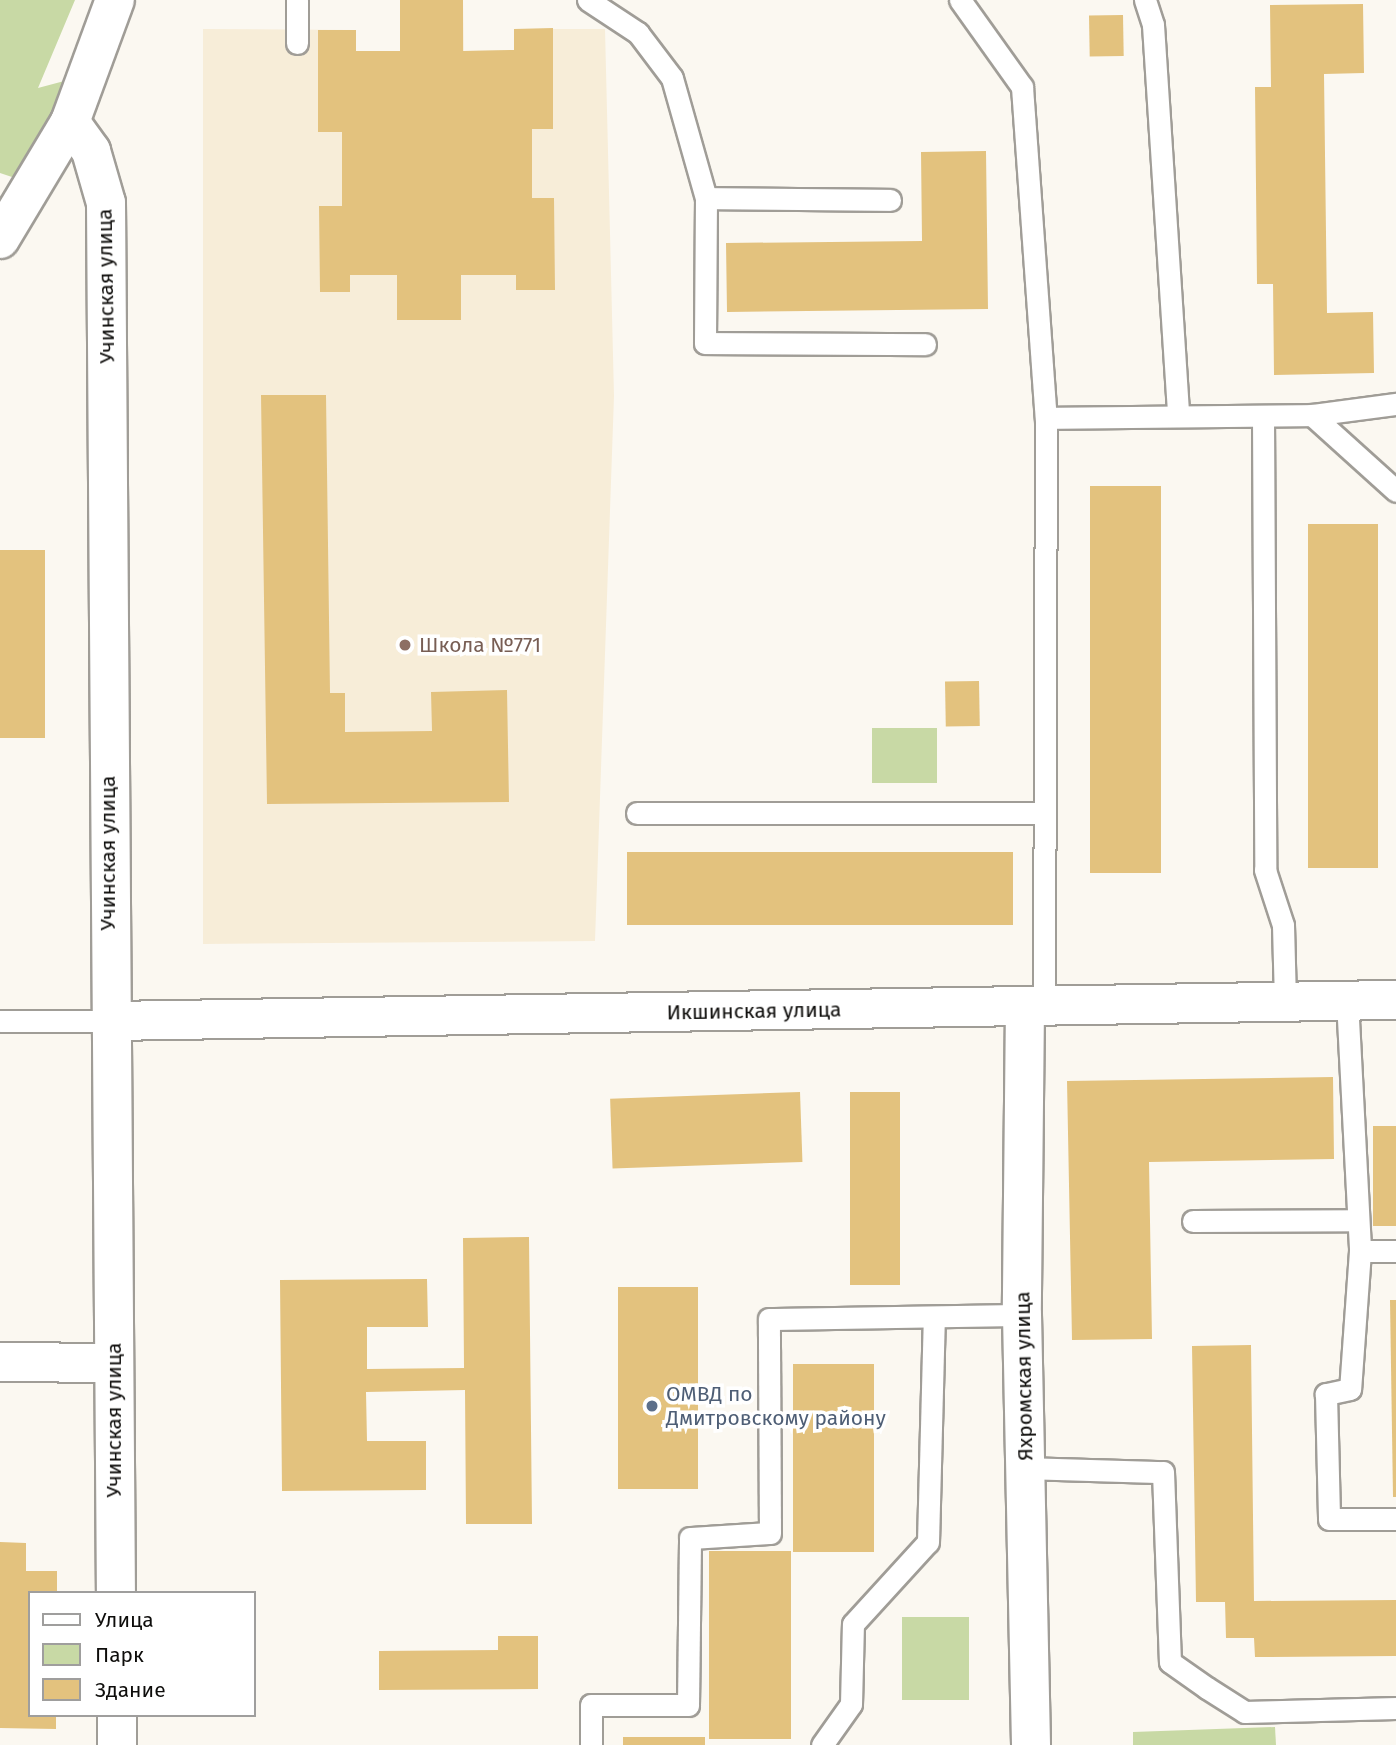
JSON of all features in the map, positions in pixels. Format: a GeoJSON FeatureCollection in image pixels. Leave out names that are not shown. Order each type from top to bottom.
{"type":"FeatureCollection","features":[{"type":"Feature","properties":{"kind":"street"},"geometry":{"type":"LineString","coordinates":[[4,224],[69,122],[115,0]]}},
{"type":"Feature","properties":{"kind":"street","name":"Учинская улица"},"geometry":{"type":"LineString","coordinates":[[69,122],[91,150],[106,203],[116,1591]]}},
{"type":"Feature","properties":{"kind":"street","name":"Икшинская улица"},"geometry":{"type":"LineString","coordinates":[[111,1021],[1396,1000]]}},
{"type":"Feature","properties":{"kind":"street","name":"Яхромская улица"},"geometry":{"type":"LineString","coordinates":[[1031,1745],[1022,1315],[1035,1006]]}},
{"type":"Feature","properties":{"kind":"street"},"geometry":{"type":"LineString","coordinates":[[0,1362],[113,1363]]}},
{"type":"Feature","properties":{"kind":"street"},"geometry":{"type":"LineString","coordinates":[[117,1717],[117,1745]]}},
{"type":"Feature","properties":{"kind":"lane"},"geometry":{"type":"LineString","coordinates":[[297,0],[297,43]]}},
{"type":"Feature","properties":{"kind":"lane"},"geometry":{"type":"LineString","coordinates":[[588,0],[638,33],[672,78],[706,198],[705,343],[925,344]]}},
{"type":"Feature","properties":{"kind":"lane"},"geometry":{"type":"LineString","coordinates":[[960,0],[1022,87],[1046,418],[1044,813],[1035,1006]]}},
{"type":"Feature","properties":{"kind":"lane"},"geometry":{"type":"LineString","coordinates":[[1145,0],[1153,25],[1178,414]]}},
{"type":"Feature","properties":{"kind":"lane"},"geometry":{"type":"LineString","coordinates":[[706,198],[890,200]]}},
{"type":"Feature","properties":{"kind":"lane"},"geometry":{"type":"LineString","coordinates":[[1046,418],[1178,414],[1263,417],[1312,415],[1396,404]]}},
{"type":"Feature","properties":{"kind":"lane"},"geometry":{"type":"LineString","coordinates":[[1312,415],[1396,491]]}},
{"type":"Feature","properties":{"kind":"lane"},"geometry":{"type":"LineString","coordinates":[[1263,417],[1265,870],[1283,925],[1285,1002]]}},
{"type":"Feature","properties":{"kind":"lane"},"geometry":{"type":"LineString","coordinates":[[637,813],[1044,813]]}},
{"type":"Feature","properties":{"kind":"lane"},"geometry":{"type":"LineString","coordinates":[[1347,1000],[1360,1251],[1350,1389],[1326,1394],[1329,1520],[1396,1519]]}},
{"type":"Feature","properties":{"kind":"lane"},"geometry":{"type":"LineString","coordinates":[[0,1021],[111,1021]]}},
{"type":"Feature","properties":{"kind":"lane"},"geometry":{"type":"LineString","coordinates":[[1193,1221],[1358,1220]]}},
{"type":"Feature","properties":{"kind":"lane"},"geometry":{"type":"LineString","coordinates":[[1360,1251],[1396,1251]]}},
{"type":"Feature","properties":{"kind":"lane"},"geometry":{"type":"LineString","coordinates":[[591,1745],[591,1705],[688,1705],[690,1538],[770,1533],[769,1319],[933,1319],[1022,1315]]}},
{"type":"Feature","properties":{"kind":"lane"},"geometry":{"type":"LineString","coordinates":[[822,1745],[851,1704],[853,1624],[928,1542],[933,1319]]}},
{"type":"Feature","properties":{"kind":"lane"},"geometry":{"type":"LineString","coordinates":[[1025,1468],[1163,1472],[1170,1662],[1207,1688],[1245,1712],[1396,1709]]}},
{"type":"Feature","properties":{"kind":"shaded area"},"geometry":{"type":"Polygon","coordinates":[[[400,0],[463,0],[464,51],[514,50],[514,29],[605,29],[614,396],[595,941],[203,944],[203,29],[356,30],[356,51],[400,51],[400,0]]]}},
{"type":"Feature","properties":{"kind":"green space"},"geometry":{"type":"Polygon","coordinates":[[[0,0],[75,0],[38,88],[68,80],[18,179],[0,173],[0,0]]]}},
{"type":"Feature","properties":{"kind":"green space"},"geometry":{"type":"Polygon","coordinates":[[[872,728],[937,728],[937,783],[872,783],[872,728]]]}},
{"type":"Feature","properties":{"kind":"green space"},"geometry":{"type":"Polygon","coordinates":[[[902,1617],[969,1617],[969,1700],[902,1700],[902,1617]]]}},
{"type":"Feature","properties":{"kind":"green space"},"geometry":{"type":"Polygon","coordinates":[[[1275,1727],[1276,1745],[1133,1745],[1133,1732],[1275,1727]]]}},
{"type":"Feature","properties":{"kind":"building"},"geometry":{"type":"Polygon","coordinates":[[[400,0],[463,0],[463,51],[514,50],[514,29],[553,28],[553,129],[532,129],[532,198],[554,198],[555,290],[516,290],[516,275],[461,275],[461,320],[397,320],[397,275],[350,275],[350,292],[320,292],[319,206],[342,206],[342,132],[318,132],[318,30],[356,30],[356,51],[400,51],[400,0]]]}},
{"type":"Feature","properties":{"kind":"building"},"geometry":{"type":"Polygon","coordinates":[[[1363,4],[1364,73],[1324,74],[1327,313],[1373,312],[1374,373],[1274,375],[1273,284],[1257,284],[1255,87],[1271,87],[1270,5],[1363,4]]]}},
{"type":"Feature","properties":{"kind":"building"},"geometry":{"type":"Polygon","coordinates":[[[1123,15],[1124,56],[1090,57],[1089,16],[1123,15]]]}},
{"type":"Feature","properties":{"kind":"building"},"geometry":{"type":"Polygon","coordinates":[[[986,151],[988,309],[727,312],[726,243],[922,241],[921,152],[986,151]]]}},
{"type":"Feature","properties":{"kind":"building"},"geometry":{"type":"Polygon","coordinates":[[[261,395],[326,395],[330,693],[345,693],[345,732],[432,731],[431,692],[507,690],[509,802],[267,804],[261,395]]]}},
{"type":"Feature","properties":{"kind":"building"},"geometry":{"type":"Polygon","coordinates":[[[1090,486],[1161,486],[1161,873],[1090,873],[1090,486]]]}},
{"type":"Feature","properties":{"kind":"building"},"geometry":{"type":"Polygon","coordinates":[[[1308,524],[1378,524],[1378,868],[1308,868],[1308,524]]]}},
{"type":"Feature","properties":{"kind":"building"},"geometry":{"type":"Polygon","coordinates":[[[0,550],[45,550],[45,738],[0,738],[0,550]]]}},
{"type":"Feature","properties":{"kind":"building"},"geometry":{"type":"Polygon","coordinates":[[[979,681],[980,726],[946,727],[945,682],[979,681]]]}},
{"type":"Feature","properties":{"kind":"building"},"geometry":{"type":"Polygon","coordinates":[[[627,852],[1013,852],[1013,925],[627,925],[627,852]]]}},
{"type":"Feature","properties":{"kind":"building"},"geometry":{"type":"Polygon","coordinates":[[[1333,1077],[1334,1159],[1149,1162],[1152,1339],[1072,1340],[1067,1081],[1333,1077]]]}},
{"type":"Feature","properties":{"kind":"building"},"geometry":{"type":"Polygon","coordinates":[[[800,1092],[802,1162],[613,1169],[610,1099],[800,1092]]]}},
{"type":"Feature","properties":{"kind":"building"},"geometry":{"type":"Polygon","coordinates":[[[850,1092],[900,1092],[900,1285],[850,1285],[850,1092]]]}},
{"type":"Feature","properties":{"kind":"building"},"geometry":{"type":"Polygon","coordinates":[[[1373,1126],[1396,1126],[1396,1226],[1373,1226],[1373,1126]]]}},
{"type":"Feature","properties":{"kind":"building"},"geometry":{"type":"Polygon","coordinates":[[[529,1237],[532,1524],[466,1524],[465,1390],[366,1392],[367,1441],[426,1441],[426,1490],[282,1491],[280,1280],[427,1279],[428,1327],[367,1327],[367,1369],[464,1368],[463,1238],[529,1237]]]}},
{"type":"Feature","properties":{"kind":"building"},"geometry":{"type":"Polygon","coordinates":[[[618,1287],[698,1287],[698,1489],[618,1489],[618,1287]]]}},
{"type":"Feature","properties":{"kind":"building"},"geometry":{"type":"Polygon","coordinates":[[[1390,1300],[1396,1300],[1396,1497],[1393,1497],[1390,1300]]]}},
{"type":"Feature","properties":{"kind":"building"},"geometry":{"type":"Polygon","coordinates":[[[1251,1345],[1254,1601],[1396,1600],[1396,1656],[1255,1657],[1254,1638],[1226,1638],[1225,1602],[1196,1602],[1192,1346],[1251,1345]]]}},
{"type":"Feature","properties":{"kind":"building"},"geometry":{"type":"Polygon","coordinates":[[[793,1364],[874,1364],[874,1552],[793,1552],[793,1364]]]}},
{"type":"Feature","properties":{"kind":"building"},"geometry":{"type":"Polygon","coordinates":[[[0,1542],[26,1543],[26,1571],[57,1571],[57,1591],[28,1591],[28,1717],[56,1717],[56,1729],[0,1728],[0,1542]]]}},
{"type":"Feature","properties":{"kind":"building"},"geometry":{"type":"Polygon","coordinates":[[[709,1551],[791,1551],[791,1739],[709,1739],[709,1551]]]}},
{"type":"Feature","properties":{"kind":"building"},"geometry":{"type":"Polygon","coordinates":[[[498,1636],[538,1636],[538,1689],[379,1690],[379,1651],[498,1650],[498,1636]]]}},
{"type":"Feature","properties":{"kind":"building"},"geometry":{"type":"Polygon","coordinates":[[[623,1737],[705,1737],[705,1745],[623,1745],[623,1737]]]}},
{"type":"Feature","properties":{"kind":"place","name":"Школа №771"},"geometry":{"type":"Point","coordinates":[405,645]}},
{"type":"Feature","properties":{"kind":"place","name":"ОМВД по Дмитровскому району"},"geometry":{"type":"Point","coordinates":[652,1406]}}]}
